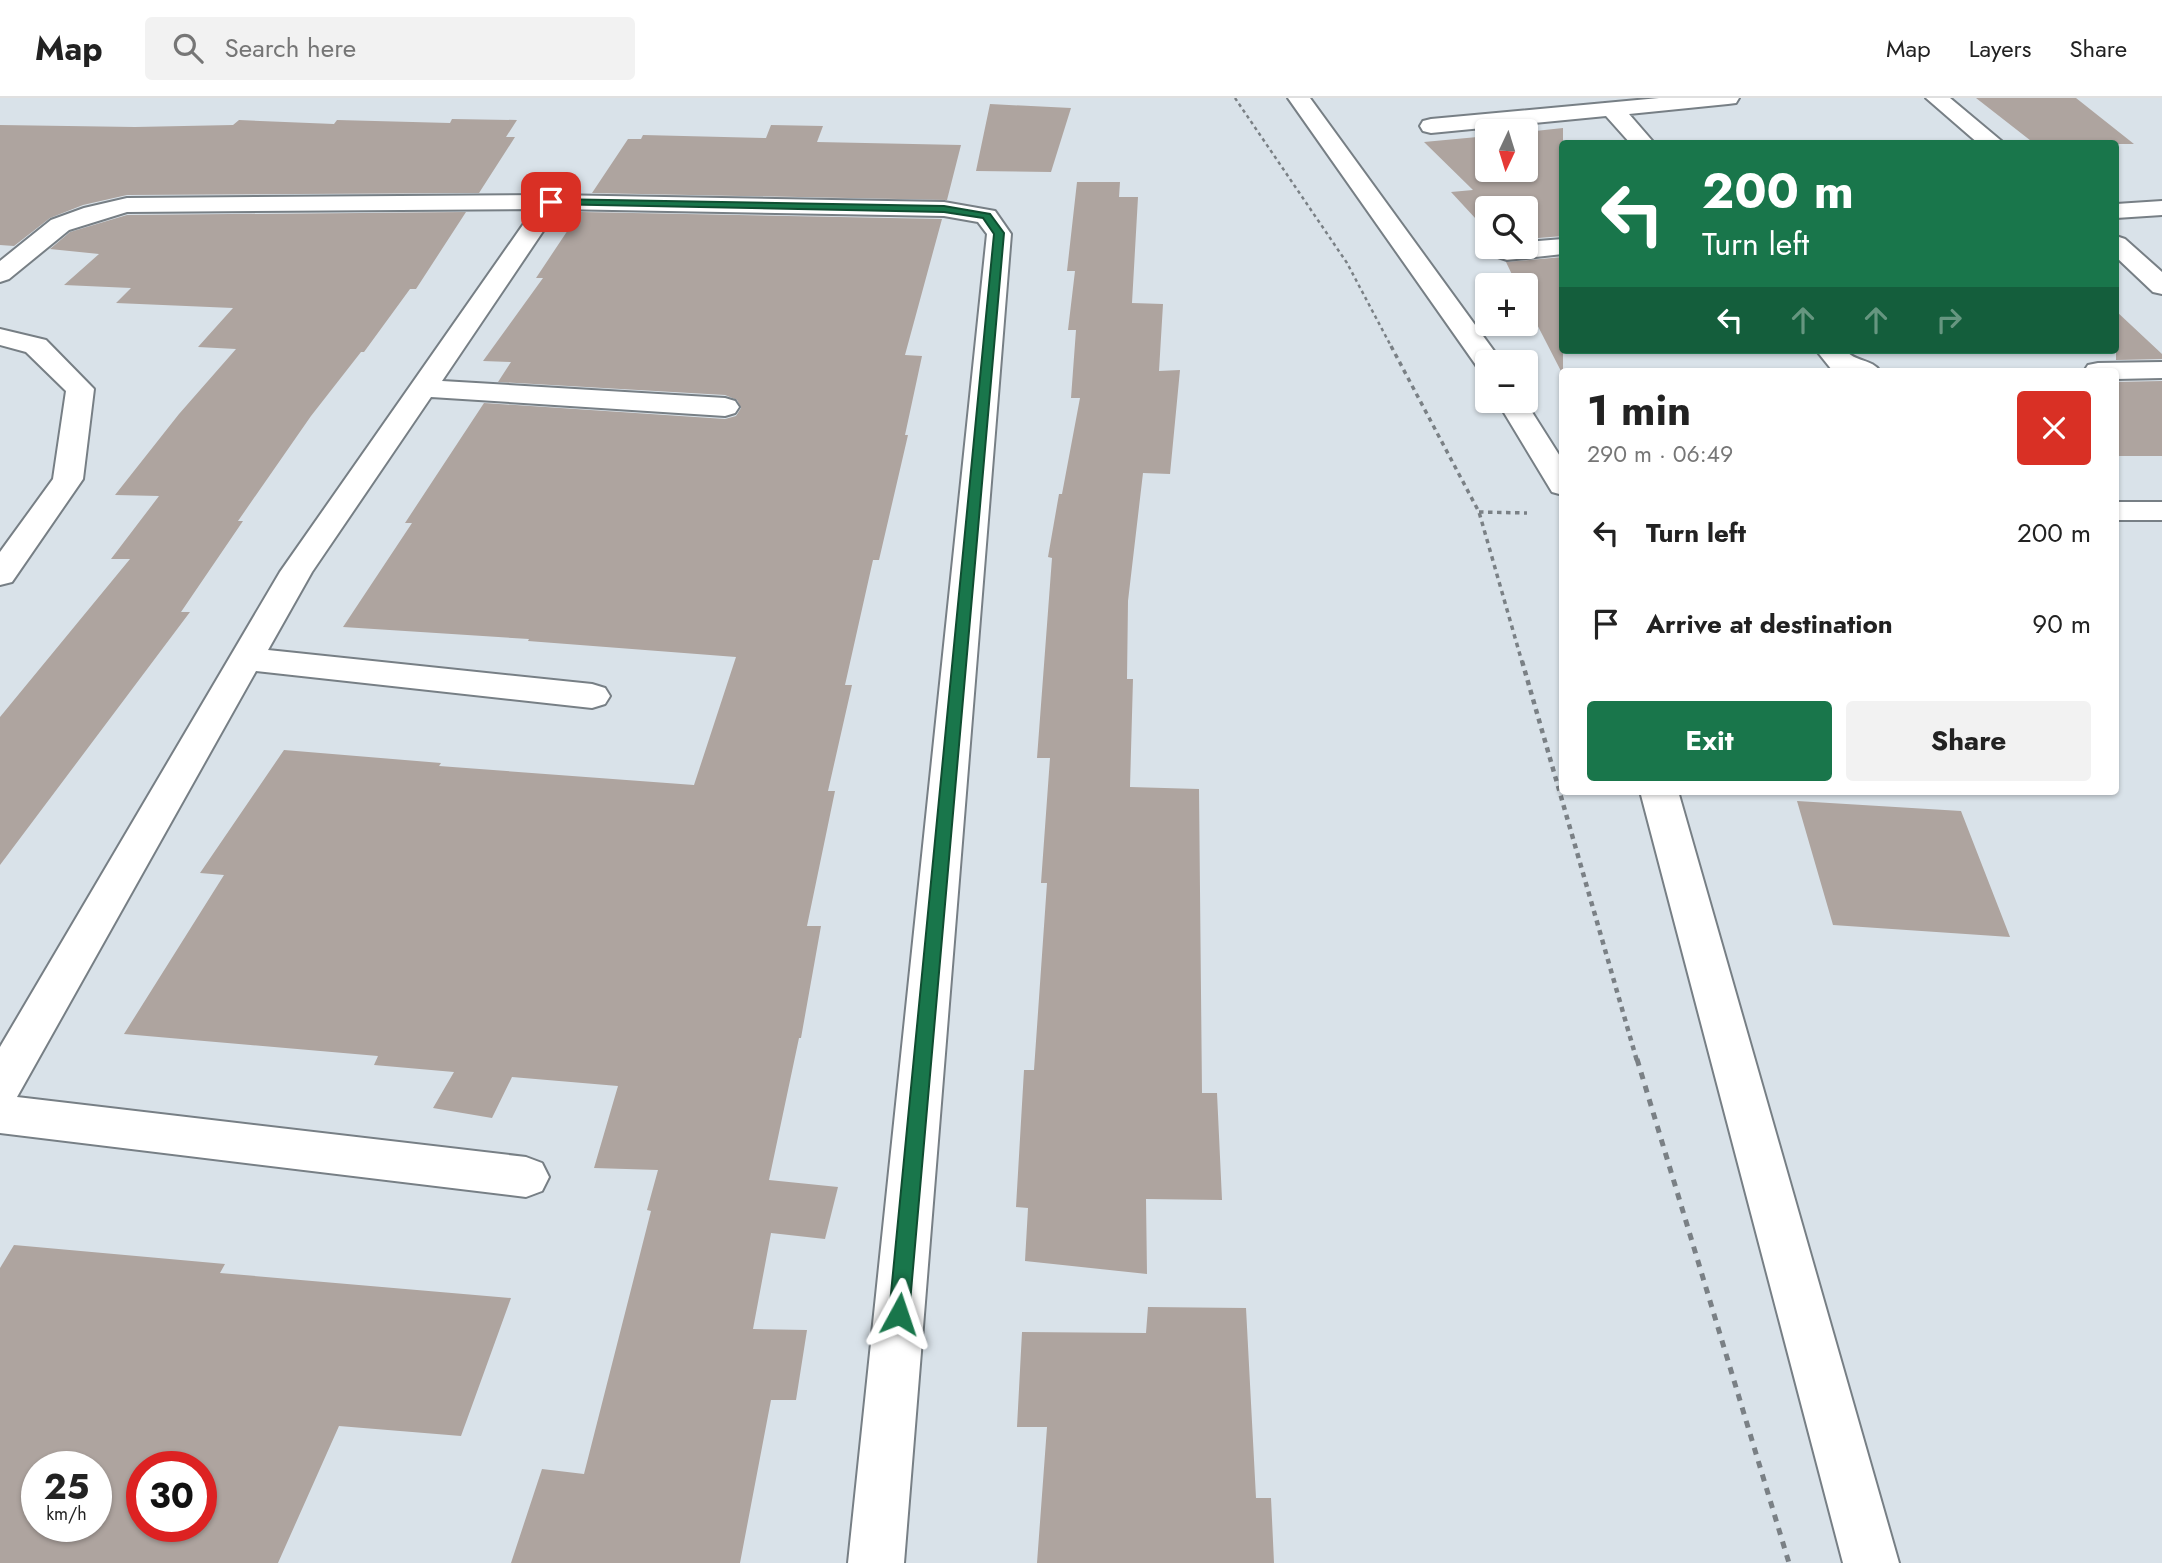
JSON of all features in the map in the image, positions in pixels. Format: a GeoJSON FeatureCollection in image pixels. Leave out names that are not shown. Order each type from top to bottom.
{"type":"FeatureCollection","features":[{"type":"Feature","properties":{"kind":"street"},"geometry":{"type":"LineString","coordinates":[[1299,98],[1479,350]]}},
{"type":"Feature","properties":{"kind":"street"},"geometry":{"type":"LineString","coordinates":[[1431,126],[1728,98]]}},
{"type":"Feature","properties":{"kind":"street"},"geometry":{"type":"LineString","coordinates":[[1937,98],[1989,140]]}},
{"type":"Feature","properties":{"kind":"street"},"geometry":{"type":"LineString","coordinates":[[1612,109],[1640,140]]}},
{"type":"Feature","properties":{"kind":"street"},"geometry":{"type":"LineString","coordinates":[[0,274],[60,225],[93,212],[127,205],[551,202],[944,209],[986,216],[999,233],[876,1563]]}},
{"type":"Feature","properties":{"kind":"street"},"geometry":{"type":"LineString","coordinates":[[0,1087],[296,572],[551,202]]}},
{"type":"Feature","properties":{"kind":"street"},"geometry":{"type":"LineString","coordinates":[[2119,211],[2162,208]]}},
{"type":"Feature","properties":{"kind":"street"},"geometry":{"type":"LineString","coordinates":[[1538,249],[1559,246]]}},
{"type":"Feature","properties":{"kind":"street"},"geometry":{"type":"LineString","coordinates":[[2119,247],[2162,286]]}},
{"type":"Feature","properties":{"kind":"street"},"geometry":{"type":"LineString","coordinates":[[0,337],[36,346],[80,388],[68,478],[0,575]]}},
{"type":"Feature","properties":{"kind":"street"},"geometry":{"type":"LineString","coordinates":[[1833,354],[1842,364],[1854,368]]}},
{"type":"Feature","properties":{"kind":"street"},"geometry":{"type":"LineString","coordinates":[[2119,371],[2162,370]]}},
{"type":"Feature","properties":{"kind":"street"},"geometry":{"type":"LineString","coordinates":[[422,388],[725,407]]}},
{"type":"Feature","properties":{"kind":"street"},"geometry":{"type":"LineString","coordinates":[[1518,413],[1559,479]]}},
{"type":"Feature","properties":{"kind":"street"},"geometry":{"type":"LineString","coordinates":[[2119,511],[2162,511]]}},
{"type":"Feature","properties":{"kind":"street"},"geometry":{"type":"LineString","coordinates":[[245,659],[592,696]]}},
{"type":"Feature","properties":{"kind":"street"},"geometry":{"type":"LineString","coordinates":[[1660,795],[1871,1563]]}},
{"type":"Feature","properties":{"kind":"street"},"geometry":{"type":"LineString","coordinates":[[0,1114],[526,1177]]}},
{"type":"Feature","properties":{"kind":"path"},"geometry":{"type":"LineString","coordinates":[[1235,98],[1347,263],[1479,512],[1559,789]]}},
{"type":"Feature","properties":{"kind":"path"},"geometry":{"type":"LineString","coordinates":[[1479,512],[1535,513]]}},
{"type":"Feature","properties":{"kind":"path"},"geometry":{"type":"LineString","coordinates":[[1561,795],[1655,1122],[1789,1563]]}},
{"type":"Feature","properties":{"kind":"building"},"geometry":{"type":"Polygon","coordinates":[[[1976,98],[2076,98],[2134,144],[2119,144],[2119,140],[2030,140],[1976,98]]]}},
{"type":"Feature","properties":{"kind":"building"},"geometry":{"type":"Polygon","coordinates":[[[990,104],[1071,108],[1051,172],[976,171],[990,104]]]}},
{"type":"Feature","properties":{"kind":"building"},"geometry":{"type":"Polygon","coordinates":[[[452,119],[517,120],[506,137],[515,137],[479,193],[127,195],[83,205],[50,218],[14,246],[0,245],[0,125],[233,125],[239,120],[334,124],[337,120],[450,123],[452,119]]]}},
{"type":"Feature","properties":{"kind":"building"},"geometry":{"type":"Polygon","coordinates":[[[771,125],[823,126],[817,142],[961,145],[947,200],[592,193],[628,139],[641,139],[643,135],[766,138],[771,125]]]}},
{"type":"Feature","properties":{"kind":"building"},"geometry":{"type":"Polygon","coordinates":[[[1563,128],[1563,140],[1559,140],[1559,236],[1538,238],[1538,196],[1475,196],[1475,218],[1451,192],[1473,190],[1424,142],[1475,137],[1475,182],[1538,182],[1538,131],[1563,128]]]}},
{"type":"Feature","properties":{"kind":"building"},"geometry":{"type":"Polygon","coordinates":[[[1077,182],[1120,182],[1119,197],[1138,197],[1132,303],[1163,304],[1159,371],[1180,370],[1170,474],[1143,473],[1128,601],[1127,679],[1133,679],[1130,787],[1199,789],[1202,1093],[1217,1093],[1222,1200],[1146,1199],[1147,1274],[1025,1261],[1028,1208],[1016,1207],[1024,1070],[1034,1070],[1047,883],[1041,883],[1050,758],[1037,758],[1052,558],[1048,557],[1080,398],[1071,398],[1076,330],[1068,330],[1075,271],[1067,271],[1077,182]]]}},
{"type":"Feature","properties":{"kind":"building"},"geometry":{"type":"Polygon","coordinates":[[[466,212],[416,289],[410,289],[364,352],[361,352],[311,416],[238,521],[243,521],[181,612],[190,612],[0,865],[0,717],[130,559],[111,559],[159,496],[115,495],[179,414],[236,349],[198,347],[233,308],[116,303],[131,288],[64,285],[99,254],[50,249],[70,232],[127,215],[466,212]]]}},
{"type":"Feature","properties":{"kind":"building"},"geometry":{"type":"Polygon","coordinates":[[[580,212],[942,219],[905,355],[922,356],[905,435],[908,435],[879,560],[873,560],[845,685],[852,685],[828,791],[835,791],[807,926],[821,926],[801,1038],[769,1180],[838,1187],[825,1239],[771,1233],[753,1329],[807,1330],[796,1400],[771,1400],[740,1563],[511,1563],[542,1469],[584,1474],[651,1211],[647,1210],[658,1170],[594,1168],[618,1086],[512,1077],[492,1118],[433,1108],[454,1072],[374,1065],[378,1056],[124,1034],[224,875],[200,873],[284,750],[441,763],[439,766],[694,785],[736,657],[528,641],[529,639],[343,627],[412,523],[405,523],[484,403],[725,419],[736,416],[741,408],[737,400],[725,395],[498,382],[511,362],[483,361],[543,278],[536,278],[580,212]]]}},
{"type":"Feature","properties":{"kind":"building"},"geometry":{"type":"Polygon","coordinates":[[[1559,257],[1559,354],[1563,354],[1563,368],[1559,368],[1538,326],[1538,273],[1511,273],[1506,262],[1559,257]]]}},
{"type":"Feature","properties":{"kind":"building"},"geometry":{"type":"Polygon","coordinates":[[[2119,314],[2162,354],[2162,359],[2116,360],[2116,354],[2119,354],[2119,314]]]}},
{"type":"Feature","properties":{"kind":"building"},"geometry":{"type":"Polygon","coordinates":[[[2162,381],[2162,456],[2119,456],[2119,382],[2162,381]]]}},
{"type":"Feature","properties":{"kind":"building"},"geometry":{"type":"Polygon","coordinates":[[[1797,801],[1961,811],[2010,937],[1833,925],[1797,801]]]}},
{"type":"Feature","properties":{"kind":"building"},"geometry":{"type":"Polygon","coordinates":[[[14,1245],[225,1264],[220,1273],[511,1298],[461,1436],[339,1426],[278,1563],[0,1563],[0,1268],[14,1245]]]}},
{"type":"Feature","properties":{"kind":"building"},"geometry":{"type":"Polygon","coordinates":[[[1148,1307],[1246,1308],[1256,1498],[1271,1498],[1274,1563],[1037,1563],[1047,1427],[1017,1427],[1022,1332],[1146,1333],[1148,1307]]]}},
{"type":"Feature","properties":{"kind":"route"},"geometry":{"type":"LineString","coordinates":[[551,202],[944,209],[986,216],[999,233],[899,1314]]}}]}
